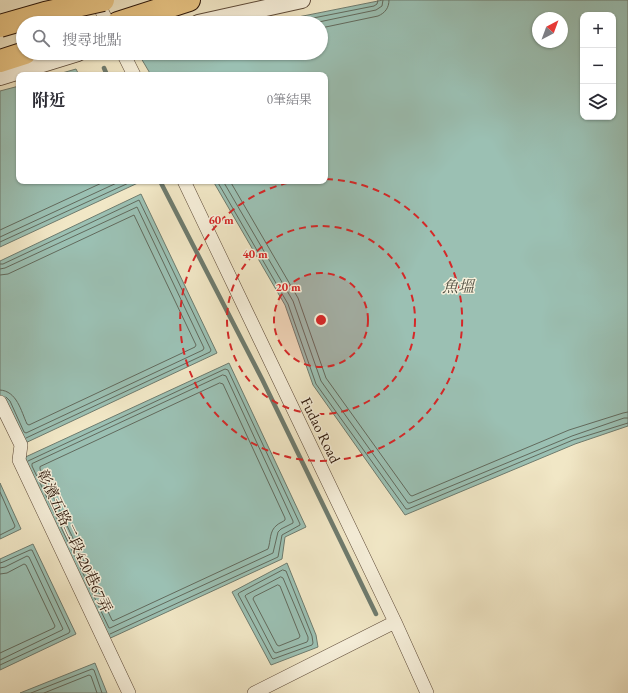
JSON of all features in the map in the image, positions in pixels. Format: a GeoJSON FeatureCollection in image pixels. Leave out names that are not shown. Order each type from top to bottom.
{"type":"FeatureCollection","features":[{"type":"Feature","properties":{"kind":"highway"},"geometry":{"type":"LineString","coordinates":[[35,16],[103,0]]}},
{"type":"Feature","properties":{"kind":"highway"},"geometry":{"type":"LineString","coordinates":[[140,16],[189,0]]}},
{"type":"Feature","properties":{"kind":"highway"},"geometry":{"type":"LineString","coordinates":[[0,26],[16,21]]}},
{"type":"Feature","properties":{"kind":"highway"},"geometry":{"type":"LineString","coordinates":[[0,61],[16,56]]}},
{"type":"Feature","properties":{"kind":"street"},"geometry":{"type":"LineString","coordinates":[[96,0],[104,16]]}},
{"type":"Feature","properties":{"kind":"street"},"geometry":{"type":"LineString","coordinates":[[230,16],[302,0]]}},
{"type":"Feature","properties":{"kind":"street"},"geometry":{"type":"LineString","coordinates":[[16,72],[55,60]]}},
{"type":"Feature","properties":{"kind":"street"},"geometry":{"type":"LineString","coordinates":[[126,60],[132,72]]}},
{"type":"Feature","properties":{"kind":"street"},"geometry":{"type":"LineString","coordinates":[[0,77],[16,72]]}},
{"type":"Feature","properties":{"kind":"street","name":"Fudao Road"},"geometry":{"type":"LineString","coordinates":[[185,184],[395,622],[427,693]]}},
{"type":"Feature","properties":{"kind":"street","name":"彰濱五路二段420巷67弄"},"geometry":{"type":"LineString","coordinates":[[0,402],[21,445],[19,460],[129,693]]}},
{"type":"Feature","properties":{"kind":"street"},"geometry":{"type":"LineString","coordinates":[[254,693],[395,622]]}},
{"type":"Feature","properties":{"kind":"water","name":"魚塭"},"geometry":{"type":"Polygon","coordinates":[[[383,0],[628,0],[628,426],[575,444],[405,515],[313,385],[285,305],[215,184],[328,184],[328,72],[149,72],[142,60],[328,60],[328,16],[303,16],[383,0]]]}},
{"type":"Feature","properties":{"kind":"water"},"geometry":{"type":"Polygon","coordinates":[[[76,69],[78,72],[66,72],[76,69]]]}},
{"type":"Feature","properties":{"kind":"water"},"geometry":{"type":"Polygon","coordinates":[[[16,87],[16,184],[136,184],[0,247],[0,91],[16,87]]]}},
{"type":"Feature","properties":{"kind":"water"},"geometry":{"type":"Polygon","coordinates":[[[141,194],[217,353],[21,445],[0,402],[0,261],[141,194]]]}},
{"type":"Feature","properties":{"kind":"water"},"geometry":{"type":"Polygon","coordinates":[[[229,363],[306,527],[285,537],[282,559],[104,641],[19,460],[229,363]]]}},
{"type":"Feature","properties":{"kind":"water"},"geometry":{"type":"Polygon","coordinates":[[[0,483],[21,529],[0,539],[0,483]]]}},
{"type":"Feature","properties":{"kind":"water"},"geometry":{"type":"Polygon","coordinates":[[[33,544],[76,634],[0,670],[0,559],[33,544]]]}},
{"type":"Feature","properties":{"kind":"water"},"geometry":{"type":"Polygon","coordinates":[[[287,563],[316,635],[318,647],[271,665],[232,592],[287,563]]]}},
{"type":"Feature","properties":{"kind":"water"},"geometry":{"type":"Polygon","coordinates":[[[95,663],[107,693],[20,693],[95,663]]]}},
{"type":"Feature","properties":{"kind":"waterway"},"geometry":{"type":"LineString","coordinates":[[104,68],[106,72]]}},
{"type":"Feature","properties":{"kind":"waterway"},"geometry":{"type":"LineString","coordinates":[[162,184],[262,379],[376,614]]}}]}
